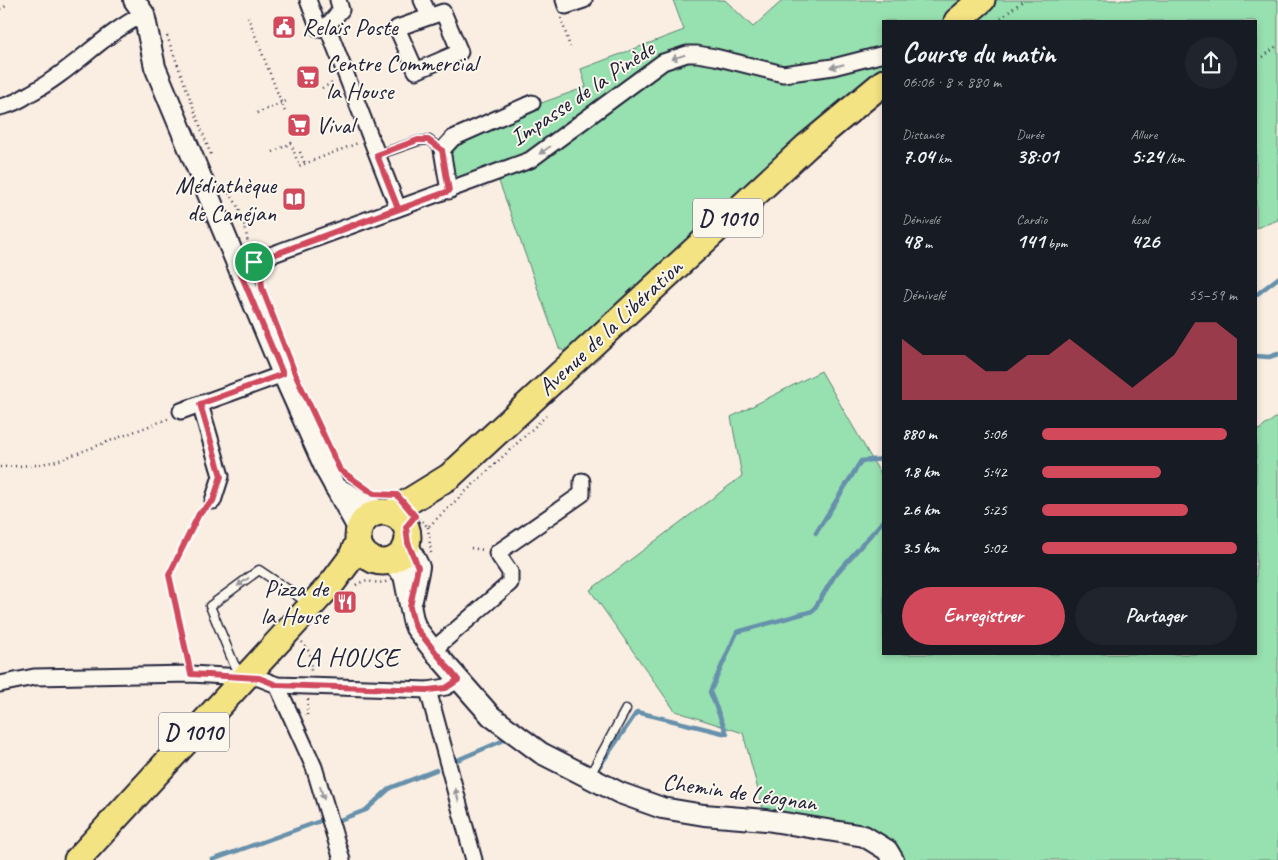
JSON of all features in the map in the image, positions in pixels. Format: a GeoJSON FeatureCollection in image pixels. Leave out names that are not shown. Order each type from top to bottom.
{"type":"FeatureCollection","features":[{"type":"Feature","properties":{"kind":"main road"},"geometry":{"type":"LineString","coordinates":[[958,20],[982,0]]}},
{"type":"Feature","properties":{"kind":"main road","name":"Avenue de la Libération"},"geometry":{"type":"LineString","coordinates":[[400,522],[807,146],[881,89]]}},
{"type":"Feature","properties":{"kind":"main road"},"geometry":{"type":"LineString","coordinates":[[370,516],[400,522],[403,552],[382,561],[367,557],[358,536],[370,516]]}},
{"type":"Feature","properties":{"kind":"main road","name":"D 1010"},"geometry":{"type":"LineString","coordinates":[[78,860],[333,582],[351,558],[358,536]]}},
{"type":"Feature","properties":{"kind":"main road","name":"D 1010"},"geometry":{"type":"LineString","coordinates":[[333,582],[382,561]]}},
{"type":"Feature","properties":{"kind":"street"},"geometry":{"type":"LineString","coordinates":[[308,0],[319,29],[327,26],[341,10],[338,0]]}},
{"type":"Feature","properties":{"kind":"street"},"geometry":{"type":"LineString","coordinates":[[422,0],[428,16]]}},
{"type":"Feature","properties":{"kind":"street"},"geometry":{"type":"LineString","coordinates":[[565,3],[584,0]]}},
{"type":"Feature","properties":{"kind":"street"},"geometry":{"type":"LineString","coordinates":[[0,107],[20,100],[48,84],[128,22],[139,7]]}},
{"type":"Feature","properties":{"kind":"street"},"geometry":{"type":"LineString","coordinates":[[139,7],[155,66],[246,264],[283,374],[358,536]]}},
{"type":"Feature","properties":{"kind":"street"},"geometry":{"type":"LineString","coordinates":[[327,26],[398,208]]}},
{"type":"Feature","properties":{"kind":"street","name":"Impasse de la Pinède"},"geometry":{"type":"LineString","coordinates":[[246,264],[530,160],[663,62],[687,54],[715,56],[783,74],[833,67],[882,55]]}},
{"type":"Feature","properties":{"kind":"street"},"geometry":{"type":"LineString","coordinates":[[449,191],[442,150],[453,138],[532,103]]}},
{"type":"Feature","properties":{"kind":"street"},"geometry":{"type":"LineString","coordinates":[[181,411],[283,374]]}},
{"type":"Feature","properties":{"kind":"street"},"geometry":{"type":"LineString","coordinates":[[200,404],[221,476],[213,501]]}},
{"type":"Feature","properties":{"kind":"street"},"geometry":{"type":"LineString","coordinates":[[433,650],[510,583],[510,572],[497,553],[582,494],[582,481]]}},
{"type":"Feature","properties":{"kind":"street"},"geometry":{"type":"LineString","coordinates":[[335,487],[400,522]]}},
{"type":"Feature","properties":{"kind":"street","name":"Chemin de Léognan"},"geometry":{"type":"LineString","coordinates":[[400,522],[418,567],[410,607]]}},
{"type":"Feature","properties":{"kind":"street","name":"Chemin de Léognan"},"geometry":{"type":"LineString","coordinates":[[382,561],[406,580],[410,607],[416,628],[433,650],[491,716],[526,743],[589,778],[645,803],[679,812],[766,820],[864,836],[887,850],[893,860]]}},
{"type":"Feature","properties":{"kind":"street"},"geometry":{"type":"LineString","coordinates":[[0,684],[34,677],[191,674],[245,679],[259,678],[277,685],[428,690],[446,688],[458,680]]}},
{"type":"Feature","properties":{"kind":"street"},"geometry":{"type":"LineString","coordinates":[[277,685],[314,767],[342,860]]}},
{"type":"Feature","properties":{"kind":"street"},"geometry":{"type":"LineString","coordinates":[[428,690],[474,860]]}},
{"type":"Feature","properties":{"kind":"lane"},"geometry":{"type":"LineString","coordinates":[[377,155],[418,140],[428,140],[442,150]]}},
{"type":"Feature","properties":{"kind":"lane"},"geometry":{"type":"LineString","coordinates":[[245,679],[234,664],[210,606],[260,570],[312,605]]}},
{"type":"Feature","properties":{"kind":"lane"},"geometry":{"type":"LineString","coordinates":[[589,778],[626,709]]}},
{"type":"Feature","properties":{"kind":"path"},"geometry":{"type":"LineString","coordinates":[[998,20],[1024,0]]}},
{"type":"Feature","properties":{"kind":"path"},"geometry":{"type":"LineString","coordinates":[[565,3],[561,18],[570,47]]}},
{"type":"Feature","properties":{"kind":"path"},"geometry":{"type":"LineString","coordinates":[[0,9],[8,5]]}},
{"type":"Feature","properties":{"kind":"path"},"geometry":{"type":"LineString","coordinates":[[248,17],[285,112]]}},
{"type":"Feature","properties":{"kind":"path"},"geometry":{"type":"LineString","coordinates":[[166,33],[213,161]]}},
{"type":"Feature","properties":{"kind":"path"},"geometry":{"type":"LineString","coordinates":[[1263,56],[1278,45]]}},
{"type":"Feature","properties":{"kind":"path"},"geometry":{"type":"LineString","coordinates":[[257,113],[289,100]]}},
{"type":"Feature","properties":{"kind":"path"},"geometry":{"type":"LineString","coordinates":[[273,152],[293,143],[300,166],[371,138]]}},
{"type":"Feature","properties":{"kind":"path"},"geometry":{"type":"LineString","coordinates":[[300,152],[305,164]]}},
{"type":"Feature","properties":{"kind":"path"},"geometry":{"type":"LineString","coordinates":[[221,184],[224,190],[232,195],[244,226],[246,264]]}},
{"type":"Feature","properties":{"kind":"path"},"geometry":{"type":"LineString","coordinates":[[0,466],[18,467],[57,462],[158,425],[181,411]]}},
{"type":"Feature","properties":{"kind":"path"},"geometry":{"type":"LineString","coordinates":[[400,522],[428,527],[549,413]]}},
{"type":"Feature","properties":{"kind":"path"},"geometry":{"type":"LineString","coordinates":[[191,674],[169,575],[199,514],[213,501]]}},
{"type":"Feature","properties":{"kind":"green space"},"geometry":{"type":"Polygon","coordinates":[[[673,0],[725,0],[753,27],[783,0],[1278,0],[1278,220],[1257,228],[1257,20],[882,20],[882,84],[576,359],[559,348],[496,173],[449,191],[442,150],[533,106],[586,87],[581,69],[684,30],[673,0]]]}},
{"type":"Feature","properties":{"kind":"green space"},"geometry":{"type":"Polygon","coordinates":[[[821,371],[882,477],[882,655],[1257,655],[1257,431],[1278,416],[1278,860],[893,860],[887,850],[766,820],[743,733],[675,711],[590,590],[742,476],[731,417],[821,371]]]}},
{"type":"Feature","properties":{"kind":"waterway"},"geometry":{"type":"LineString","coordinates":[[1257,294],[1278,278]]}},
{"type":"Feature","properties":{"kind":"waterway"},"geometry":{"type":"LineString","coordinates":[[1257,356],[1269,357],[1278,354]]}},
{"type":"Feature","properties":{"kind":"waterway"},"geometry":{"type":"LineString","coordinates":[[816,533],[861,461],[882,459]]}},
{"type":"Feature","properties":{"kind":"waterway"},"geometry":{"type":"LineString","coordinates":[[599,767],[637,712],[727,734],[710,692],[737,632],[813,611],[835,575],[882,522]]}},
{"type":"Feature","properties":{"kind":"waterway"},"geometry":{"type":"LineString","coordinates":[[455,761],[502,741]]}},
{"type":"Feature","properties":{"kind":"waterway"},"geometry":{"type":"LineString","coordinates":[[337,821],[366,810],[390,788],[436,770]]}},
{"type":"Feature","properties":{"kind":"waterway"},"geometry":{"type":"LineString","coordinates":[[212,860],[323,820]]}},
{"type":"Feature","properties":{"kind":"place","name":"Relais Poste"},"geometry":{"type":"Point","coordinates":[284,27]}},
{"type":"Feature","properties":{"kind":"place","name":"Centre Commercial la House"},"geometry":{"type":"Point","coordinates":[308,77]}},
{"type":"Feature","properties":{"kind":"place","name":"Vival"},"geometry":{"type":"Point","coordinates":[299,125]}},
{"type":"Feature","properties":{"kind":"place","name":"Médiathèque de Canéjan"},"geometry":{"type":"Point","coordinates":[294,199]}},
{"type":"Feature","properties":{"kind":"place","name":"Pizza de la House"},"geometry":{"type":"Point","coordinates":[345,602]}},
{"type":"Feature","properties":{"kind":"district","name":"LA HOUSE"},"geometry":{"type":"Point","coordinates":[347,657]}},
{"type":"Feature","properties":{"kind":"route"},"geometry":{"type":"LineString","coordinates":[[254,262],[238,267],[283,374],[200,404],[221,476],[213,501],[199,514],[169,575],[191,674],[245,679],[259,678],[277,685],[428,690],[446,688],[458,680],[416,628],[410,607],[419,572],[408,543],[406,527],[415,516],[397,495],[374,494],[357,484],[340,470],[296,376],[262,288],[261,276],[254,262],[449,191],[442,150],[428,140],[418,140],[377,155],[398,208],[254,262]]}}]}
